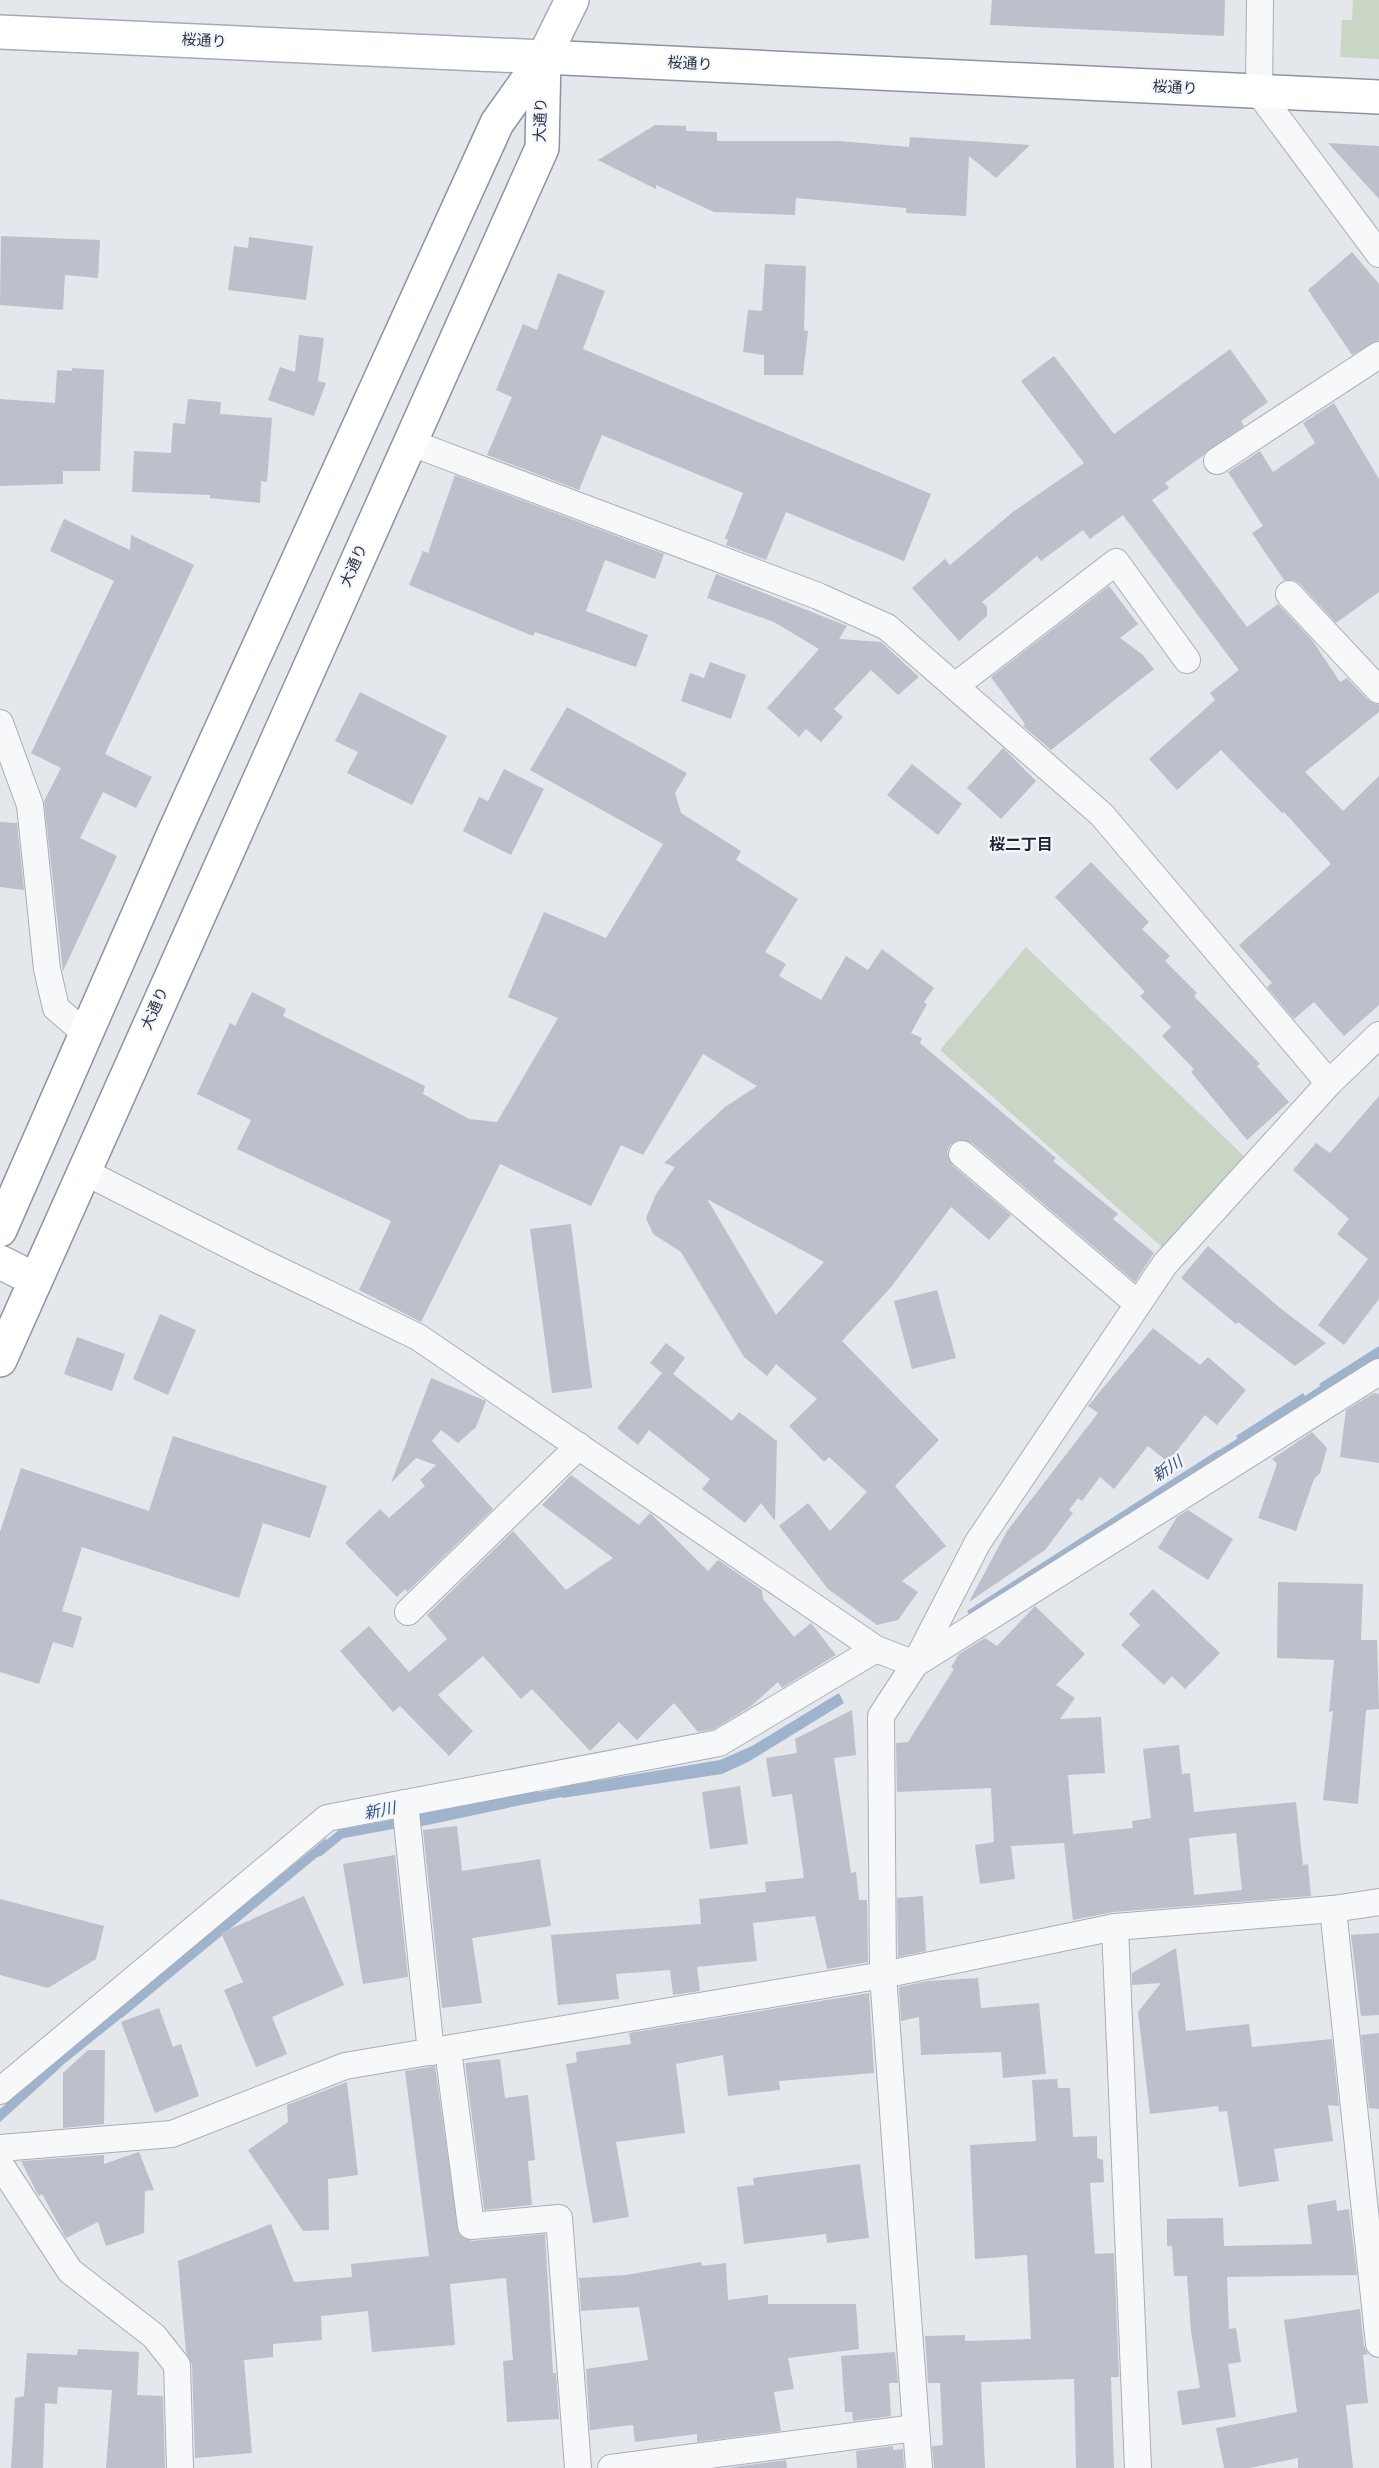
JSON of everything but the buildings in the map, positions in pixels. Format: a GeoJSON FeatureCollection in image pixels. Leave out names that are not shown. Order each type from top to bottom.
{"type":"FeatureCollection","features":[{"type":"Feature","properties":{"kind":"main road"},"geometry":{"type":"LineString","coordinates":[[544,57],[572,0]]}},
{"type":"Feature","properties":{"kind":"main road","name":"桜通り"},"geometry":{"type":"LineString","coordinates":[[0,32],[1379,98]]}},
{"type":"Feature","properties":{"kind":"main road","name":"大通り"},"geometry":{"type":"LineString","coordinates":[[0,1360],[34,1279],[542,148],[544,57]]}},
{"type":"Feature","properties":{"kind":"main road","name":"大通り"},"geometry":{"type":"LineString","coordinates":[[0,1230],[85,1033],[493,130],[544,57]]}},
{"type":"Feature","properties":{"kind":"main road"},"geometry":{"type":"LineString","coordinates":[[0,1262],[34,1279]]}},
{"type":"Feature","properties":{"kind":"street"},"geometry":{"type":"LineString","coordinates":[[1260,0],[1259,93],[1379,254]]}},
{"type":"Feature","properties":{"kind":"street"},"geometry":{"type":"LineString","coordinates":[[1217,461],[1379,355]]}},
{"type":"Feature","properties":{"kind":"street"},"geometry":{"type":"LineString","coordinates":[[409,442],[829,601],[887,627],[1102,816],[1329,1083]]}},
{"type":"Feature","properties":{"kind":"street"},"geometry":{"type":"LineString","coordinates":[[955,686],[1116,562],[1187,660]]}},
{"type":"Feature","properties":{"kind":"street"},"geometry":{"type":"LineString","coordinates":[[1289,594],[1379,690]]}},
{"type":"Feature","properties":{"kind":"street"},"geometry":{"type":"LineString","coordinates":[[0,723],[30,805],[47,969],[56,1008],[85,1033]]}},
{"type":"Feature","properties":{"kind":"street"},"geometry":{"type":"LineString","coordinates":[[919,2468],[883,1975],[881,1716],[915,1664],[978,1542],[1165,1264],[1329,1083],[1379,1035]]}},
{"type":"Feature","properties":{"kind":"street"},"geometry":{"type":"LineString","coordinates":[[962,1154],[1138,1304]]}},
{"type":"Feature","properties":{"kind":"street"},"geometry":{"type":"LineString","coordinates":[[83,1171],[260,1261],[418,1337],[876,1649],[915,1664]]}},
{"type":"Feature","properties":{"kind":"street"},"geometry":{"type":"LineString","coordinates":[[915,1664],[1379,1372]]}},
{"type":"Feature","properties":{"kind":"street"},"geometry":{"type":"LineString","coordinates":[[408,1612],[579,1446]]}},
{"type":"Feature","properties":{"kind":"street"},"geometry":{"type":"LineString","coordinates":[[0,2091],[327,1818],[406,1805],[718,1743],[876,1649]]}},
{"type":"Feature","properties":{"kind":"street"},"geometry":{"type":"LineString","coordinates":[[406,1805],[440,2051],[471,2226],[559,2218],[578,2468]]}},
{"type":"Feature","properties":{"kind":"street"},"geometry":{"type":"LineString","coordinates":[[0,2148],[172,2134],[345,2066],[883,1975],[1115,1927],[1333,1909],[1379,1902]]}},
{"type":"Feature","properties":{"kind":"street"},"geometry":{"type":"LineString","coordinates":[[1333,1909],[1379,2344]]}},
{"type":"Feature","properties":{"kind":"street"},"geometry":{"type":"LineString","coordinates":[[1115,1927],[1138,2468]]}},
{"type":"Feature","properties":{"kind":"street"},"geometry":{"type":"LineString","coordinates":[[0,2164],[70,2271],[154,2336],[177,2365],[180,2468]]}},
{"type":"Feature","properties":{"kind":"street"},"geometry":{"type":"LineString","coordinates":[[611,2468],[915,2428]]}},
{"type":"Feature","properties":{"kind":"green space"},"geometry":{"type":"Polygon","coordinates":[[[1353,0],[1379,0],[1379,59],[1340,57],[1342,20],[1352,20],[1353,0]]]}},
{"type":"Feature","properties":{"kind":"green space"},"geometry":{"type":"Polygon","coordinates":[[[1026,947],[1245,1157],[1164,1249],[940,1050],[1026,947]]]}},
{"type":"Feature","properties":{"kind":"water"},"geometry":{"type":"Polygon","coordinates":[[[1379,1346],[1379,1358],[1326,1392],[1319,1384],[1379,1346]]]}},
{"type":"Feature","properties":{"kind":"water"},"geometry":{"type":"Polygon","coordinates":[[[1303,1393],[1310,1403],[1242,1445],[1236,1436],[1303,1393]]]}},
{"type":"Feature","properties":{"kind":"water"},"geometry":{"type":"Polygon","coordinates":[[[1218,1450],[1223,1458],[972,1619],[967,1611],[1218,1450]]]}},
{"type":"Feature","properties":{"kind":"water"},"geometry":{"type":"Polygon","coordinates":[[[839,1693],[844,1703],[748,1762],[722,1774],[562,1798],[560,1787],[720,1760],[752,1746],[839,1693]]]}},
{"type":"Feature","properties":{"kind":"water"},"geometry":{"type":"Polygon","coordinates":[[[538,1790],[540,1801],[418,1827],[416,1815],[538,1790]]]}},
{"type":"Feature","properties":{"kind":"water"},"geometry":{"type":"Polygon","coordinates":[[[326,1838],[327,1849],[122,2018],[116,2009],[326,1838]]]}},
{"type":"Feature","properties":{"kind":"water"},"geometry":{"type":"Polygon","coordinates":[[[60,2057],[61,2067],[0,2122],[0,2109],[60,2057]]]}},
{"type":"Feature","properties":{"kind":"waterway","name":"新川"},"geometry":{"type":"LineString","coordinates":[[1298,1406],[1331,1384]]}},
{"type":"Feature","properties":{"kind":"waterway","name":"新川"},"geometry":{"type":"LineString","coordinates":[[1212,1460],[1248,1437]]}},
{"type":"Feature","properties":{"kind":"waterway","name":"新川"},"geometry":{"type":"LineString","coordinates":[[528,1799],[574,1790]]}},
{"type":"Feature","properties":{"kind":"waterway","name":"新川"},"geometry":{"type":"LineString","coordinates":[[319,1852],[341,1834],[406,1822]]}},
{"type":"Feature","properties":{"kind":"waterway","name":"新川"},"geometry":{"type":"LineString","coordinates":[[53,2067],[129,2006]]}},
{"type":"Feature","properties":{"kind":"district","name":"桜二丁目"},"geometry":{"type":"Point","coordinates":[1021,846]}}]}
